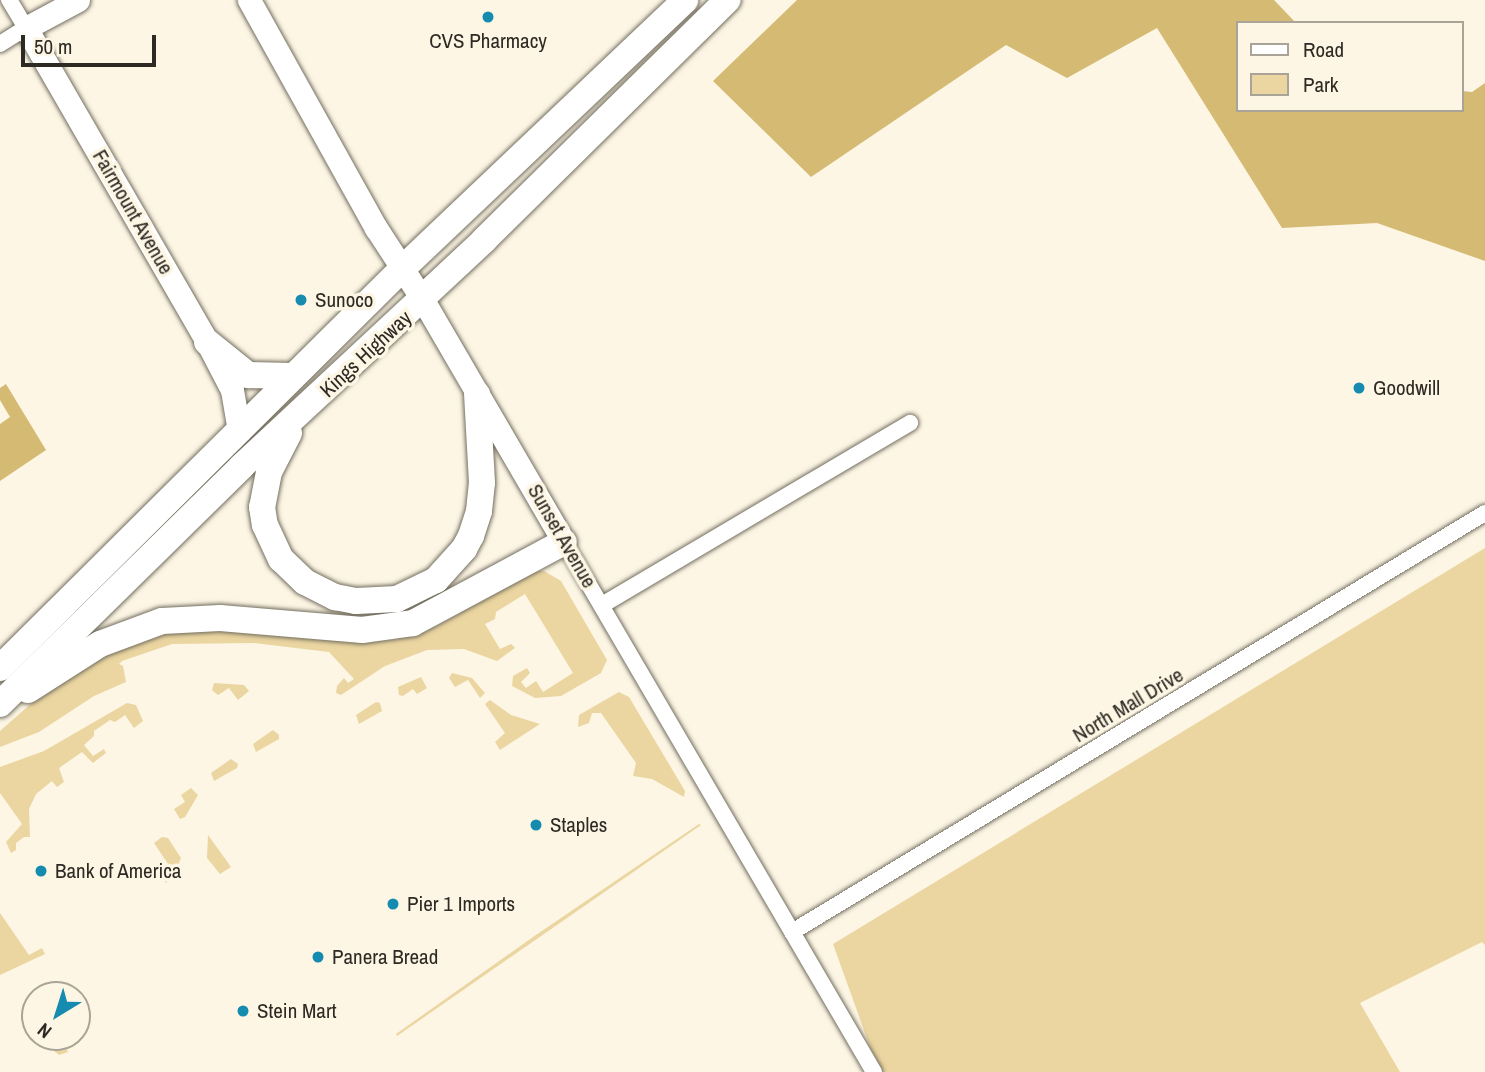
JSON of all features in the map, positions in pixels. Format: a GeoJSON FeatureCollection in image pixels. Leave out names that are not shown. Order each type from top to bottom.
{"type":"FeatureCollection","features":[{"type":"Feature","properties":{"kind":"main road","name":"Kings Highway"},"geometry":{"type":"LineString","coordinates":[[0,668],[292,376],[685,0]]}},
{"type":"Feature","properties":{"kind":"main road","name":"Kings Highway"},"geometry":{"type":"LineString","coordinates":[[0,704],[212,495],[423,300],[727,0]]}},
{"type":"Feature","properties":{"kind":"main road"},"geometry":{"type":"LineString","coordinates":[[207,342],[248,375],[292,376]]}},
{"type":"Feature","properties":{"kind":"main road"},"geometry":{"type":"LineString","coordinates":[[296,420],[269,472],[264,492],[264,525],[271,544],[291,571],[318,590],[356,601],[384,601],[409,595],[436,580],[464,549],[471,536],[479,512],[482,483],[477,394]]}},
{"type":"Feature","properties":{"kind":"main road"},"geometry":{"type":"LineString","coordinates":[[0,709],[100,644],[162,621],[220,618],[362,630],[389,628],[426,618],[564,542]]}},
{"type":"Feature","properties":{"kind":"street","name":"Fairmount Avenue"},"geometry":{"type":"LineString","coordinates":[[9,0],[207,342],[232,390],[239,431]]}},
{"type":"Feature","properties":{"kind":"street"},"geometry":{"type":"LineString","coordinates":[[0,44],[78,0]]}},
{"type":"Feature","properties":{"kind":"street","name":"Sunset Avenue"},"geometry":{"type":"LineString","coordinates":[[249,0],[376,228],[423,300],[874,1072]]}},
{"type":"Feature","properties":{"kind":"street"},"geometry":{"type":"LineString","coordinates":[[602,605],[910,423]]}},
{"type":"Feature","properties":{"kind":"street","name":"North Mall Drive"},"geometry":{"type":"LineString","coordinates":[[792,932],[1485,513]]}},
{"type":"Feature","properties":{"kind":"green space"},"geometry":{"type":"Polygon","coordinates":[[[1485,548],[1485,945],[1482,942],[1360,1003],[1400,1072],[879,1072],[833,944],[1485,548]]]}},
{"type":"Feature","properties":{"kind":"green space"},"geometry":{"type":"Polygon","coordinates":[[[534,571],[544,571],[561,581],[607,660],[601,673],[561,696],[535,698],[512,686],[513,676],[527,668],[530,673],[521,682],[526,688],[536,681],[543,692],[573,673],[525,594],[496,612],[495,619],[485,624],[500,649],[511,644],[515,648],[497,661],[464,649],[427,650],[385,666],[341,695],[336,693],[337,686],[344,678],[348,683],[354,679],[329,652],[253,643],[172,644],[122,661],[119,664],[123,666],[126,682],[94,696],[39,732],[0,747],[0,731],[43,693],[101,655],[154,635],[213,629],[363,642],[393,640],[437,626],[534,571]]]}},
{"type":"Feature","properties":{"kind":"green space"},"geometry":{"type":"Polygon","coordinates":[[[452,673],[472,678],[485,693],[480,698],[468,680],[455,687],[449,678],[452,673]]]}},
{"type":"Feature","properties":{"kind":"green space"},"geometry":{"type":"Polygon","coordinates":[[[421,677],[427,688],[417,694],[413,689],[403,696],[399,695],[398,687],[421,677]]]}},
{"type":"Feature","properties":{"kind":"green space"},"geometry":{"type":"Polygon","coordinates":[[[214,683],[244,685],[249,691],[238,700],[229,688],[218,695],[212,690],[214,683]]]}},
{"type":"Feature","properties":{"kind":"green space"},"geometry":{"type":"Polygon","coordinates":[[[619,692],[629,697],[685,791],[684,797],[652,779],[633,776],[636,763],[601,713],[592,713],[589,723],[578,727],[579,715],[619,692]]]}},
{"type":"Feature","properties":{"kind":"green space"},"geometry":{"type":"Polygon","coordinates":[[[490,700],[511,715],[540,724],[500,750],[495,742],[505,733],[485,704],[490,700]]]}},
{"type":"Feature","properties":{"kind":"green space"},"geometry":{"type":"Polygon","coordinates":[[[376,702],[380,703],[382,711],[359,724],[356,715],[376,702]]]}},
{"type":"Feature","properties":{"kind":"green space"},"geometry":{"type":"Polygon","coordinates":[[[127,703],[136,705],[143,721],[134,728],[125,715],[115,722],[110,720],[94,731],[94,736],[84,745],[93,756],[104,749],[106,753],[93,763],[82,752],[59,768],[64,782],[57,787],[52,781],[36,794],[29,809],[30,837],[24,837],[16,843],[16,850],[11,853],[6,842],[22,824],[0,793],[0,767],[44,751],[127,703]]]}},
{"type":"Feature","properties":{"kind":"green space"},"geometry":{"type":"Polygon","coordinates":[[[273,730],[279,735],[279,739],[256,752],[253,744],[273,730]]]}},
{"type":"Feature","properties":{"kind":"green space"},"geometry":{"type":"Polygon","coordinates":[[[231,759],[238,764],[237,768],[214,781],[211,773],[231,759]]]}},
{"type":"Feature","properties":{"kind":"green space"},"geometry":{"type":"Polygon","coordinates":[[[191,788],[198,795],[185,817],[180,819],[174,809],[185,802],[181,795],[191,788]]]}},
{"type":"Feature","properties":{"kind":"green space"},"geometry":{"type":"Polygon","coordinates":[[[701,825],[397,1036],[396,1034],[533,937],[701,825]]]}},
{"type":"Feature","properties":{"kind":"green space"},"geometry":{"type":"Polygon","coordinates":[[[208,835],[231,867],[220,874],[207,858],[208,835]]]}},
{"type":"Feature","properties":{"kind":"green space"},"geometry":{"type":"Polygon","coordinates":[[[162,837],[168,838],[181,858],[175,873],[166,883],[160,875],[170,867],[154,843],[162,837]]]}},
{"type":"Feature","properties":{"kind":"green space"},"geometry":{"type":"Polygon","coordinates":[[[0,913],[29,955],[42,948],[45,954],[0,975],[0,913]]]}},
{"type":"Feature","properties":{"kind":"green space"},"geometry":{"type":"Polygon","coordinates":[[[54,1051],[68,1052],[59,1055],[54,1051]]]}},
{"type":"Feature","properties":{"kind":"shaded area"},"geometry":{"type":"Polygon","coordinates":[[[797,0],[1274,0],[1294,21],[1236,21],[1236,112],[1464,112],[1464,91],[1472,92],[1485,83],[1485,261],[1377,223],[1282,228],[1157,28],[1067,78],[1006,45],[811,177],[713,81],[797,0]]]}},
{"type":"Feature","properties":{"kind":"shaded area"},"geometry":{"type":"Polygon","coordinates":[[[6,384],[46,450],[0,481],[0,424],[10,417],[0,400],[0,388],[6,384]]]}},
{"type":"Feature","properties":{"kind":"place","name":"CVS Pharmacy"},"geometry":{"type":"Point","coordinates":[488,17]}},
{"type":"Feature","properties":{"kind":"place","name":"Sunoco"},"geometry":{"type":"Point","coordinates":[301,300]}},
{"type":"Feature","properties":{"kind":"place","name":"Goodwill"},"geometry":{"type":"Point","coordinates":[1359,388]}},
{"type":"Feature","properties":{"kind":"place","name":"Staples"},"geometry":{"type":"Point","coordinates":[536,825]}},
{"type":"Feature","properties":{"kind":"place","name":"Bank of America"},"geometry":{"type":"Point","coordinates":[41,871]}},
{"type":"Feature","properties":{"kind":"place","name":"Pier 1 Imports"},"geometry":{"type":"Point","coordinates":[393,904]}},
{"type":"Feature","properties":{"kind":"place","name":"Panera Bread"},"geometry":{"type":"Point","coordinates":[318,957]}},
{"type":"Feature","properties":{"kind":"place","name":"Stein Mart"},"geometry":{"type":"Point","coordinates":[243,1011]}}]}
